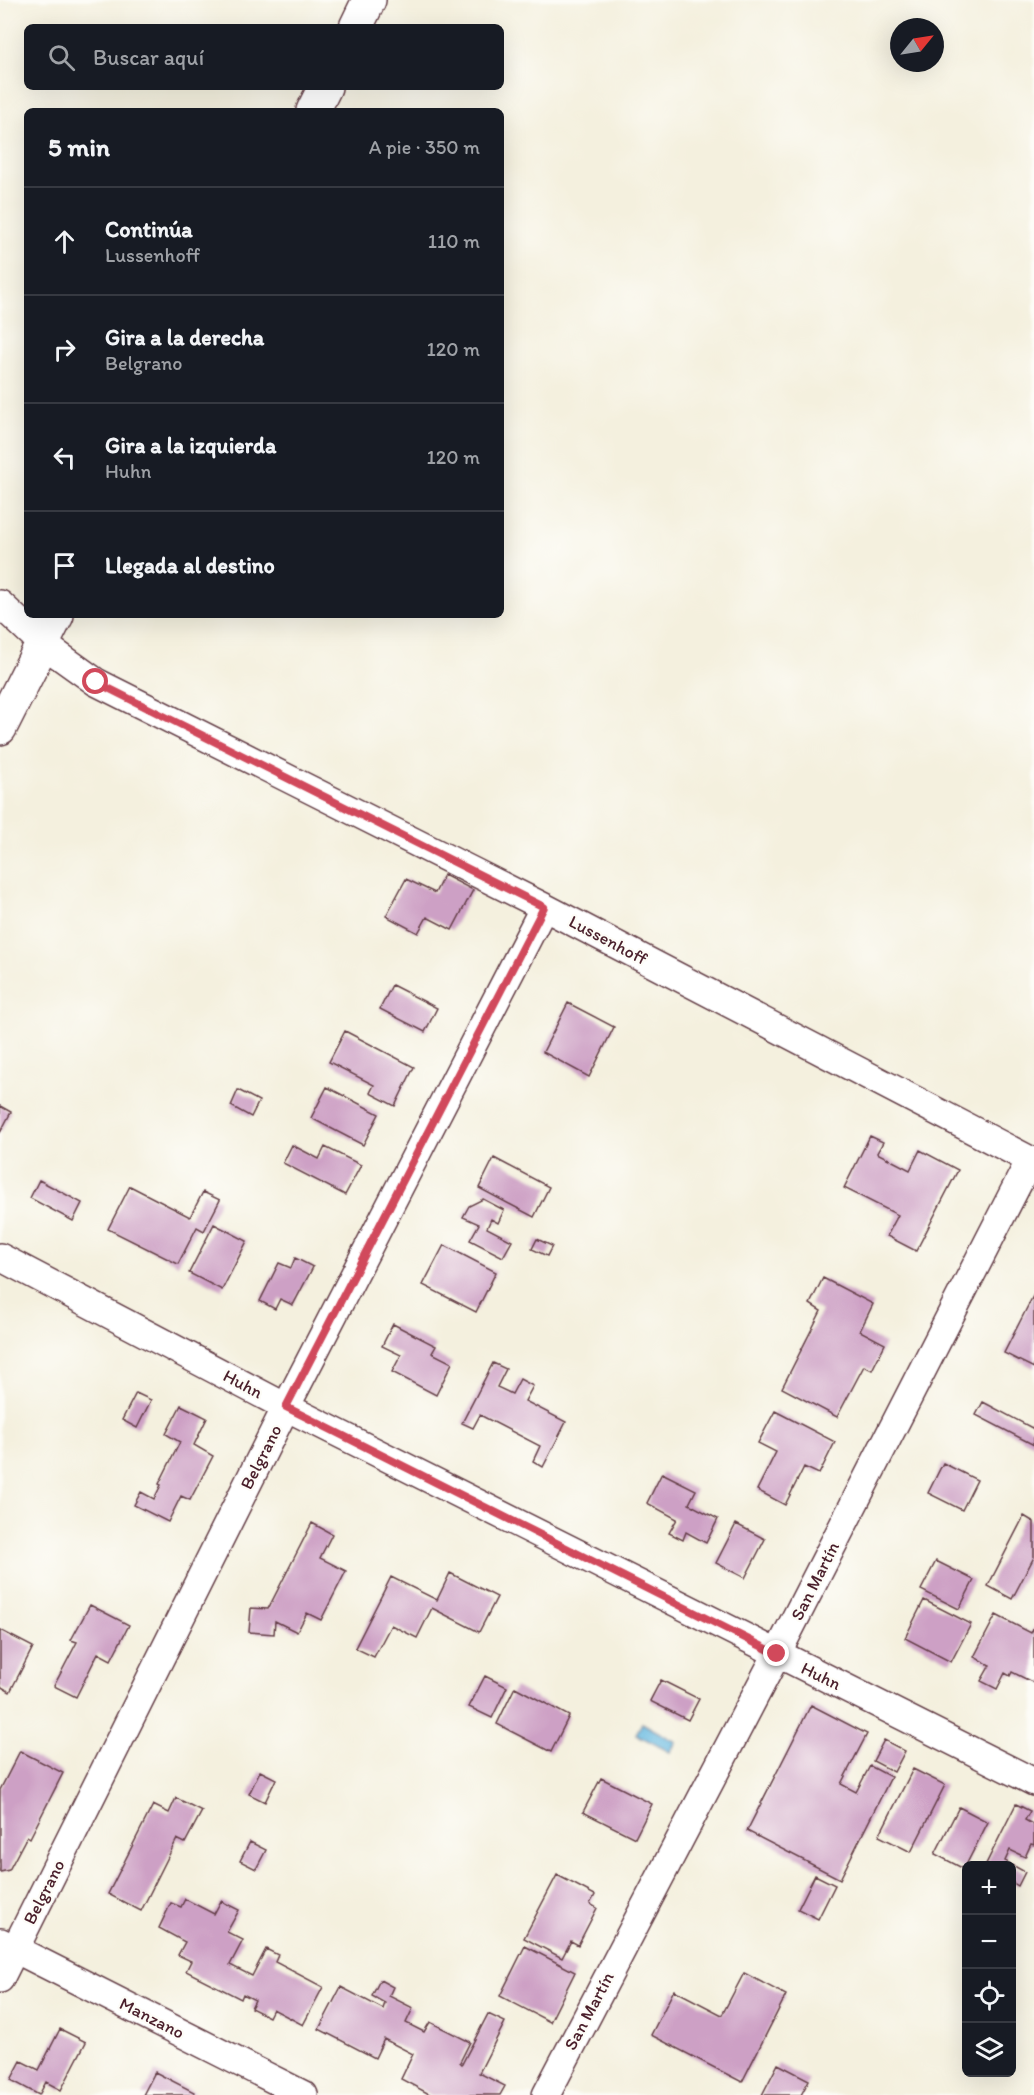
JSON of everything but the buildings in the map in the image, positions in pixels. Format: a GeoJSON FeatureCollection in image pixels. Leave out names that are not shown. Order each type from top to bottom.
{"type":"FeatureCollection","features":[{"type":"Feature","properties":{"kind":"main road"},"geometry":{"type":"LineString","coordinates":[[357,24],[369,0]]}},
{"type":"Feature","properties":{"kind":"main road"},"geometry":{"type":"LineString","coordinates":[[314,108],[324,90]]}},
{"type":"Feature","properties":{"kind":"main road"},"geometry":{"type":"LineString","coordinates":[[0,728],[56,618]]}},
{"type":"Feature","properties":{"kind":"street","name":"Lussenhoff"},"geometry":{"type":"LineString","coordinates":[[0,604],[43,644],[96,682],[544,907],[1032,1161]]}},
{"type":"Feature","properties":{"kind":"street","name":"Belgrano"},"geometry":{"type":"LineString","coordinates":[[0,1979],[8,1945],[544,907]]}},
{"type":"Feature","properties":{"kind":"street","name":"San Martín"},"geometry":{"type":"LineString","coordinates":[[546,2095],[1032,1161]]}},
{"type":"Feature","properties":{"kind":"street","name":"Huhn"},"geometry":{"type":"LineString","coordinates":[[0,1257],[286,1407],[1034,1782]]}},
{"type":"Feature","properties":{"kind":"street","name":"Manzano"},"geometry":{"type":"LineString","coordinates":[[8,1945],[304,2095]]}},
{"type":"Feature","properties":{"kind":"water"},"geometry":{"type":"Polygon","coordinates":[[[642,1723],[676,1742],[670,1752],[636,1734],[642,1723]]]}},
{"type":"Feature","properties":{"kind":"route"},"geometry":{"type":"LineString","coordinates":[[96,682],[544,907],[286,1407],[777,1654]]}}]}
